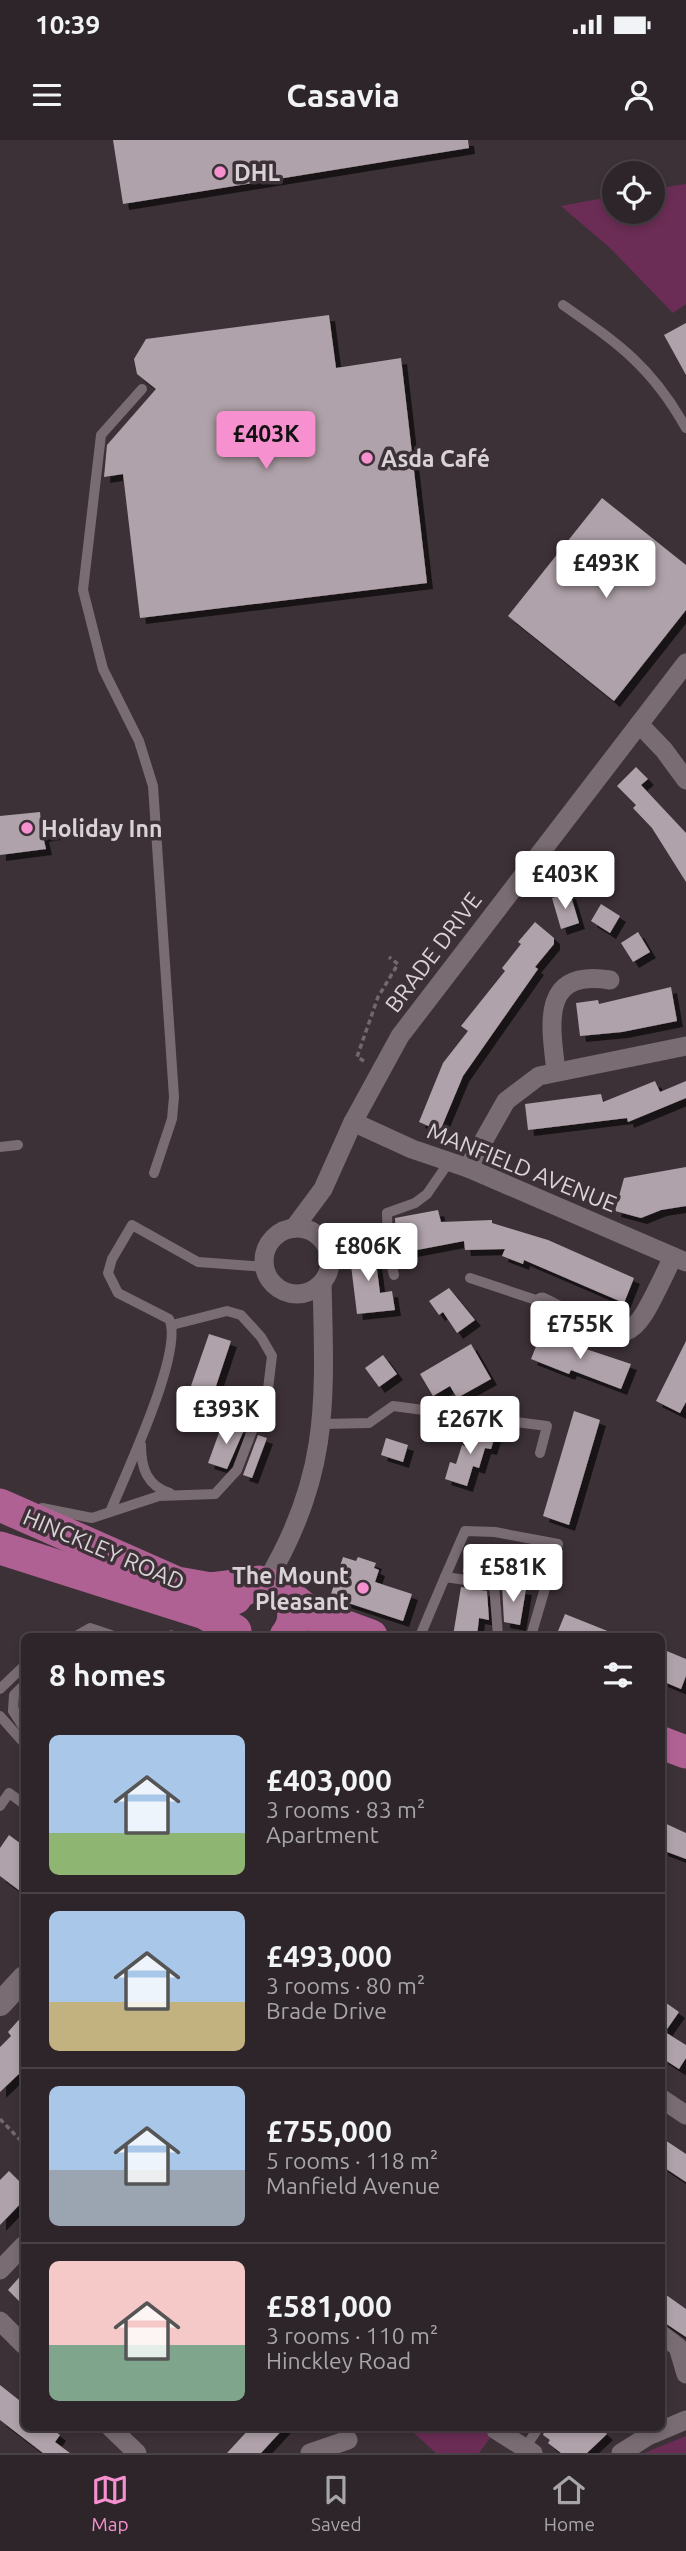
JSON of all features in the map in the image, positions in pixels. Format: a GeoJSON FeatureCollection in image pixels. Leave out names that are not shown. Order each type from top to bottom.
{"type":"FeatureCollection","features":[{"type":"Feature","properties":{"kind":"highway","name":"HINCKLEY ROAD"},"geometry":{"type":"LineString","coordinates":[[0,1502],[177,1583],[211,1589],[272,1588]]}},
{"type":"Feature","properties":{"kind":"highway","name":"HINCKLEY ROAD"},"geometry":{"type":"LineString","coordinates":[[0,1548],[205,1613],[235,1633]]}},
{"type":"Feature","properties":{"kind":"highway"},"geometry":{"type":"LineString","coordinates":[[237,1633],[231,1608],[239,1592],[272,1588],[311,1614],[364,1633]]}},
{"type":"Feature","properties":{"kind":"highway"},"geometry":{"type":"LineString","coordinates":[[272,1588],[294,1607],[294,1621],[288,1633]]}},
{"type":"Feature","properties":{"kind":"highway"},"geometry":{"type":"LineString","coordinates":[[665,1744],[686,1752]]}},
{"type":"Feature","properties":{"kind":"highway"},"geometry":{"type":"LineString","coordinates":[[665,1769],[686,1777]]}},
{"type":"Feature","properties":{"kind":"street","name":"BRADE DRIVE"},"geometry":{"type":"LineString","coordinates":[[304,1230],[353,1122],[382,1067],[416,1013],[686,663]]}},
{"type":"Feature","properties":{"kind":"street"},"geometry":{"type":"LineString","coordinates":[[639,724],[664,750],[686,780]]}},
{"type":"Feature","properties":{"kind":"street"},"geometry":{"type":"LineString","coordinates":[[555,1071],[551,1029],[553,1008],[562,991],[574,979],[586,976],[610,980]]}},
{"type":"Feature","properties":{"kind":"street"},"geometry":{"type":"LineString","coordinates":[[459,1165],[506,1101],[539,1076],[686,1046]]}},
{"type":"Feature","properties":{"kind":"street","name":"MANFIELD AVENUE"},"geometry":{"type":"LineString","coordinates":[[353,1122],[679,1259],[640,1323],[629,1331],[604,1332],[542,1302]]}},
{"type":"Feature","properties":{"kind":"street"},"geometry":{"type":"LineString","coordinates":[[304,1230],[324,1243],[329,1253],[328,1273],[322,1283],[304,1293],[290,1293],[277,1287],[265,1267],[265,1252],[270,1242],[284,1231],[304,1230]]}},
{"type":"Feature","properties":{"kind":"street"},"geometry":{"type":"LineString","coordinates":[[272,1588],[311,1482],[323,1424],[322,1283]]}},
{"type":"Feature","properties":{"kind":"street"},"geometry":{"type":"LineString","coordinates":[[304,1293],[324,1341]]}},
{"type":"Feature","properties":{"kind":"street"},"geometry":{"type":"LineString","coordinates":[[0,2004],[21,1981]]}},
{"type":"Feature","properties":{"kind":"street"},"geometry":{"type":"LineString","coordinates":[[665,2101],[686,2115]]}},
{"type":"Feature","properties":{"kind":"street"},"geometry":{"type":"LineString","coordinates":[[0,2270],[21,2248]]}},
{"type":"Feature","properties":{"kind":"street"},"geometry":{"type":"LineString","coordinates":[[0,2321],[21,2342]]}},
{"type":"Feature","properties":{"kind":"street"},"geometry":{"type":"LineString","coordinates":[[665,2337],[678,2347],[686,2374]]}},
{"type":"Feature","properties":{"kind":"street"},"geometry":{"type":"LineString","coordinates":[[665,2429],[686,2420]]}},
{"type":"Feature","properties":{"kind":"street"},"geometry":{"type":"LineString","coordinates":[[114,2431],[137,2453]]}},
{"type":"Feature","properties":{"kind":"street"},"geometry":{"type":"LineString","coordinates":[[498,2431],[529,2451]]}},
{"type":"Feature","properties":{"kind":"street"},"geometry":{"type":"LineString","coordinates":[[621,2453],[660,2431]]}},
{"type":"Feature","properties":{"kind":"street"},"geometry":{"type":"LineString","coordinates":[[310,2453],[348,2440]]}},
{"type":"Feature","properties":{"kind":"lane"},"geometry":{"type":"LineString","coordinates":[[563,305],[629,351],[651,374],[686,428]]}},
{"type":"Feature","properties":{"kind":"lane"},"geometry":{"type":"LineString","coordinates":[[142,389],[101,435],[83,590],[103,669],[139,741],[153,786],[174,1097],[172,1119],[154,1173]]}},
{"type":"Feature","properties":{"kind":"lane"},"geometry":{"type":"LineString","coordinates":[[0,1147],[18,1145]]}},
{"type":"Feature","properties":{"kind":"lane"},"geometry":{"type":"LineString","coordinates":[[394,1275],[386,1230],[387,1213],[415,1203],[459,1165]]}},
{"type":"Feature","properties":{"kind":"lane"},"geometry":{"type":"LineString","coordinates":[[110,1512],[141,1438],[172,1348],[172,1325],[160,1314],[118,1293],[108,1272],[112,1259],[132,1225],[198,1262],[265,1267]]}},
{"type":"Feature","properties":{"kind":"lane"},"geometry":{"type":"LineString","coordinates":[[470,1278],[542,1302]]}},
{"type":"Feature","properties":{"kind":"lane"},"geometry":{"type":"LineString","coordinates":[[0,1502],[92,1518],[159,1496],[215,1494],[237,1470],[268,1389],[272,1356],[261,1337],[241,1315],[227,1311],[172,1325]]}},
{"type":"Feature","properties":{"kind":"lane"},"geometry":{"type":"LineString","coordinates":[[323,1424],[369,1423],[393,1406],[547,1426],[540,1452]]}},
{"type":"Feature","properties":{"kind":"lane"},"geometry":{"type":"LineString","coordinates":[[141,1438],[141,1462],[145,1474],[162,1490],[176,1494]]}},
{"type":"Feature","properties":{"kind":"lane"},"geometry":{"type":"LineString","coordinates":[[421,1633],[465,1531],[495,1532],[558,1544],[532,1633]]}},
{"type":"Feature","properties":{"kind":"lane"},"geometry":{"type":"LineString","coordinates":[[445,1577],[494,1584],[498,1633]]}},
{"type":"Feature","properties":{"kind":"lane"},"geometry":{"type":"LineString","coordinates":[[81,1633],[90,1628],[105,1633]]}},
{"type":"Feature","properties":{"kind":"lane"},"geometry":{"type":"LineString","coordinates":[[0,1689],[21,1669]]}},
{"type":"Feature","properties":{"kind":"lane"},"geometry":{"type":"LineString","coordinates":[[21,1688],[14,1695],[13,1710],[21,1723]]}},
{"type":"Feature","properties":{"kind":"lane"},"geometry":{"type":"LineString","coordinates":[[13,1710],[21,1714]]}},
{"type":"Feature","properties":{"kind":"lane"},"geometry":{"type":"LineString","coordinates":[[0,1716],[21,1740]]}},
{"type":"Feature","properties":{"kind":"lane"},"geometry":{"type":"LineString","coordinates":[[0,1805],[9,1793],[21,1802]]}},
{"type":"Feature","properties":{"kind":"lane"},"geometry":{"type":"LineString","coordinates":[[529,2451],[537,2431]]}},
{"type":"Feature","properties":{"kind":"path"},"geometry":{"type":"LineString","coordinates":[[364,1061],[357,1057],[378,997],[398,964],[389,957]]}},
{"type":"Feature","properties":{"kind":"path"},"geometry":{"type":"LineString","coordinates":[[169,1633],[183,1628]]}},
{"type":"Feature","properties":{"kind":"path"},"geometry":{"type":"LineString","coordinates":[[0,2119],[21,2141]]}},
{"type":"Feature","properties":{"kind":"shaded area"},"geometry":{"type":"Polygon","coordinates":[[[686,184],[686,304],[673,313],[610,248],[561,206],[602,198],[602,224],[665,224],[665,187],[686,184]]]}},
{"type":"Feature","properties":{"kind":"shaded area"},"geometry":{"type":"Polygon","coordinates":[[[411,2431],[495,2431],[479,2453],[436,2453],[411,2431]]]}},
{"type":"Feature","properties":{"kind":"shaded area"},"geometry":{"type":"Polygon","coordinates":[[[686,2436],[686,2453],[644,2453],[686,2436]]]}},
{"type":"Feature","properties":{"kind":"building","name":"DHL"},"geometry":{"type":"Polygon","coordinates":[[[113,140],[468,140],[469,148],[123,204],[113,140]]]}},
{"type":"Feature","properties":{"kind":"building"},"geometry":{"type":"Polygon","coordinates":[[[329,315],[336,368],[401,358],[427,583],[140,618],[123,474],[104,477],[107,445],[156,389],[137,374],[134,359],[146,339],[329,315]]]}},
{"type":"Feature","properties":{"kind":"building"},"geometry":{"type":"Polygon","coordinates":[[[686,323],[686,375],[664,335],[686,323]]]}},
{"type":"Feature","properties":{"kind":"building"},"geometry":{"type":"Polygon","coordinates":[[[602,498],[686,565],[686,610],[614,701],[508,616],[602,498]]]}},
{"type":"Feature","properties":{"kind":"building"},"geometry":{"type":"Polygon","coordinates":[[[636,767],[648,779],[641,785],[686,833],[686,882],[652,828],[633,808],[636,805],[617,786],[636,767]]]}},
{"type":"Feature","properties":{"kind":"building","name":"Holiday Inn"},"geometry":{"type":"Polygon","coordinates":[[[40,812],[41,822],[52,820],[55,834],[43,836],[46,849],[0,855],[0,816],[40,812]]]}},
{"type":"Feature","properties":{"kind":"building"},"geometry":{"type":"Polygon","coordinates":[[[570,893],[579,923],[561,929],[552,898],[570,893]]]}},
{"type":"Feature","properties":{"kind":"building"},"geometry":{"type":"Polygon","coordinates":[[[601,904],[620,916],[610,933],[591,921],[601,904]]]}},
{"type":"Feature","properties":{"kind":"building"},"geometry":{"type":"Polygon","coordinates":[[[535,922],[554,938],[554,944],[535,967],[538,969],[463,1076],[440,1131],[419,1122],[443,1063],[468,1031],[461,1026],[505,971],[502,968],[521,944],[518,942],[535,922]]]}},
{"type":"Feature","properties":{"kind":"building"},"geometry":{"type":"Polygon","coordinates":[[[638,932],[650,952],[633,962],[621,943],[638,932]]]}},
{"type":"Feature","properties":{"kind":"building"},"geometry":{"type":"Polygon","coordinates":[[[671,987],[677,1021],[622,1032],[580,1036],[576,1003],[598,1000],[599,1004],[671,987]]]}},
{"type":"Feature","properties":{"kind":"building"},"geometry":{"type":"Polygon","coordinates":[[[655,1081],[660,1092],[686,1081],[686,1098],[628,1122],[627,1118],[528,1130],[525,1104],[601,1094],[603,1102],[655,1081]]]}},
{"type":"Feature","properties":{"kind":"building"},"geometry":{"type":"Polygon","coordinates":[[[686,1167],[686,1206],[661,1210],[641,1218],[615,1211],[624,1178],[686,1167]]]}},
{"type":"Feature","properties":{"kind":"building"},"geometry":{"type":"Polygon","coordinates":[[[438,1210],[441,1222],[492,1220],[492,1223],[548,1240],[634,1278],[624,1303],[524,1260],[523,1264],[502,1256],[505,1249],[465,1250],[464,1241],[396,1254],[395,1218],[438,1210]]]}},
{"type":"Feature","properties":{"kind":"building"},"geometry":{"type":"Polygon","coordinates":[[[374,1246],[380,1293],[392,1291],[395,1310],[357,1314],[349,1249],[374,1246]]]}},
{"type":"Feature","properties":{"kind":"building"},"geometry":{"type":"Polygon","coordinates":[[[449,1288],[475,1320],[457,1333],[443,1312],[439,1315],[429,1301],[449,1288]]]}},
{"type":"Feature","properties":{"kind":"building"},"geometry":{"type":"Polygon","coordinates":[[[209,1334],[231,1341],[207,1413],[184,1406],[209,1334]]]}},
{"type":"Feature","properties":{"kind":"building"},"geometry":{"type":"Polygon","coordinates":[[[541,1334],[631,1364],[621,1389],[571,1370],[569,1374],[531,1359],[541,1334]]]}},
{"type":"Feature","properties":{"kind":"building"},"geometry":{"type":"Polygon","coordinates":[[[686,1341],[686,1402],[680,1413],[656,1401],[686,1341]]]}},
{"type":"Feature","properties":{"kind":"building"},"geometry":{"type":"Polygon","coordinates":[[[471,1344],[491,1379],[457,1398],[450,1386],[433,1396],[420,1374],[471,1344]]]}},
{"type":"Feature","properties":{"kind":"building"},"geometry":{"type":"Polygon","coordinates":[[[383,1355],[397,1374],[379,1387],[365,1368],[383,1355]]]}},
{"type":"Feature","properties":{"kind":"building"},"geometry":{"type":"Polygon","coordinates":[[[574,1411],[600,1420],[569,1525],[543,1516],[574,1411]]]}},
{"type":"Feature","properties":{"kind":"building"},"geometry":{"type":"Polygon","coordinates":[[[223,1422],[244,1430],[227,1469],[208,1463],[223,1422]]]}},
{"type":"Feature","properties":{"kind":"building"},"geometry":{"type":"Polygon","coordinates":[[[474,1426],[496,1433],[491,1449],[485,1448],[479,1468],[473,1466],[467,1486],[445,1479],[450,1462],[456,1464],[462,1445],[467,1447],[474,1426]]]}},
{"type":"Feature","properties":{"kind":"building"},"geometry":{"type":"Polygon","coordinates":[[[258,1435],[267,1438],[252,1478],[243,1475],[258,1435]]]}},
{"type":"Feature","properties":{"kind":"building"},"geometry":{"type":"Polygon","coordinates":[[[386,1438],[408,1445],[403,1462],[381,1455],[386,1438]]]}},
{"type":"Feature","properties":{"kind":"building","name":"The Mount Pleasant"},"geometry":{"type":"Polygon","coordinates":[[[343,1557],[356,1561],[358,1557],[376,1563],[374,1568],[379,1570],[375,1582],[412,1594],[403,1621],[330,1597],[343,1557]]]}},
{"type":"Feature","properties":{"kind":"building"},"geometry":{"type":"Polygon","coordinates":[[[464,1567],[487,1571],[487,1575],[463,1572],[464,1567]]]}},
{"type":"Feature","properties":{"kind":"building"},"geometry":{"type":"Polygon","coordinates":[[[502,1585],[526,1589],[520,1625],[504,1622],[502,1585]]]}},
{"type":"Feature","properties":{"kind":"building"},"geometry":{"type":"Polygon","coordinates":[[[461,1587],[487,1591],[489,1620],[479,1618],[477,1633],[453,1633],[461,1587]]]}},
{"type":"Feature","properties":{"kind":"building"},"geometry":{"type":"Polygon","coordinates":[[[565,1614],[612,1633],[557,1633],[565,1614]]]}},
{"type":"Feature","properties":{"kind":"building"},"geometry":{"type":"Polygon","coordinates":[[[665,1650],[686,1659],[686,1676],[681,1689],[665,1682],[665,1650]]]}},
{"type":"Feature","properties":{"kind":"building"},"geometry":{"type":"Polygon","coordinates":[[[665,1823],[686,1833],[686,1859],[665,1851],[665,1823]]]}},
{"type":"Feature","properties":{"kind":"building"},"geometry":{"type":"Polygon","coordinates":[[[9,1835],[21,1844],[21,1892],[0,1876],[0,1848],[9,1835]]]}},
{"type":"Feature","properties":{"kind":"building"},"geometry":{"type":"Polygon","coordinates":[[[665,2002],[679,2012],[665,2032],[665,2002]]]}},
{"type":"Feature","properties":{"kind":"building"},"geometry":{"type":"Polygon","coordinates":[[[21,2017],[21,2072],[0,2092],[0,2047],[11,2036],[8,2032],[21,2017]]]}},
{"type":"Feature","properties":{"kind":"building"},"geometry":{"type":"Polygon","coordinates":[[[665,2032],[686,2045],[686,2058],[679,2069],[665,2060],[665,2032]]]}},
{"type":"Feature","properties":{"kind":"building"},"geometry":{"type":"Polygon","coordinates":[[[665,2140],[686,2154],[686,2182],[665,2168],[665,2140]]]}},
{"type":"Feature","properties":{"kind":"building"},"geometry":{"type":"Polygon","coordinates":[[[9,2171],[21,2183],[21,2203],[0,2225],[0,2180],[9,2171]]]}},
{"type":"Feature","properties":{"kind":"building"},"geometry":{"type":"Polygon","coordinates":[[[21,2275],[21,2303],[8,2290],[21,2275]]]}},
{"type":"Feature","properties":{"kind":"building"},"geometry":{"type":"Polygon","coordinates":[[[665,2294],[686,2309],[686,2337],[665,2323],[665,2294]]]}},
{"type":"Feature","properties":{"kind":"building"},"geometry":{"type":"Polygon","coordinates":[[[0,2385],[21,2402],[21,2431],[55,2431],[60,2435],[55,2442],[70,2453],[43,2453],[0,2420],[0,2385]]]}},
{"type":"Feature","properties":{"kind":"building"},"geometry":{"type":"Polygon","coordinates":[[[247,2431],[281,2431],[261,2453],[227,2453],[247,2431]]]}},
{"type":"Feature","properties":{"kind":"building"},"geometry":{"type":"Polygon","coordinates":[[[544,2431],[604,2431],[607,2434],[587,2453],[561,2453],[548,2443],[550,2440],[543,2435],[544,2431]]]}},
{"type":"Feature","properties":{"kind":"place","name":"DHL"},"geometry":{"type":"Point","coordinates":[220,172]}},
{"type":"Feature","properties":{"kind":"place","name":"Asda Café"},"geometry":{"type":"Point","coordinates":[367,458]}},
{"type":"Feature","properties":{"kind":"place","name":"Holiday Inn"},"geometry":{"type":"Point","coordinates":[27,828]}},
{"type":"Feature","properties":{"kind":"place","name":"The Mount Pleasant"},"geometry":{"type":"Point","coordinates":[363,1588]}}]}
